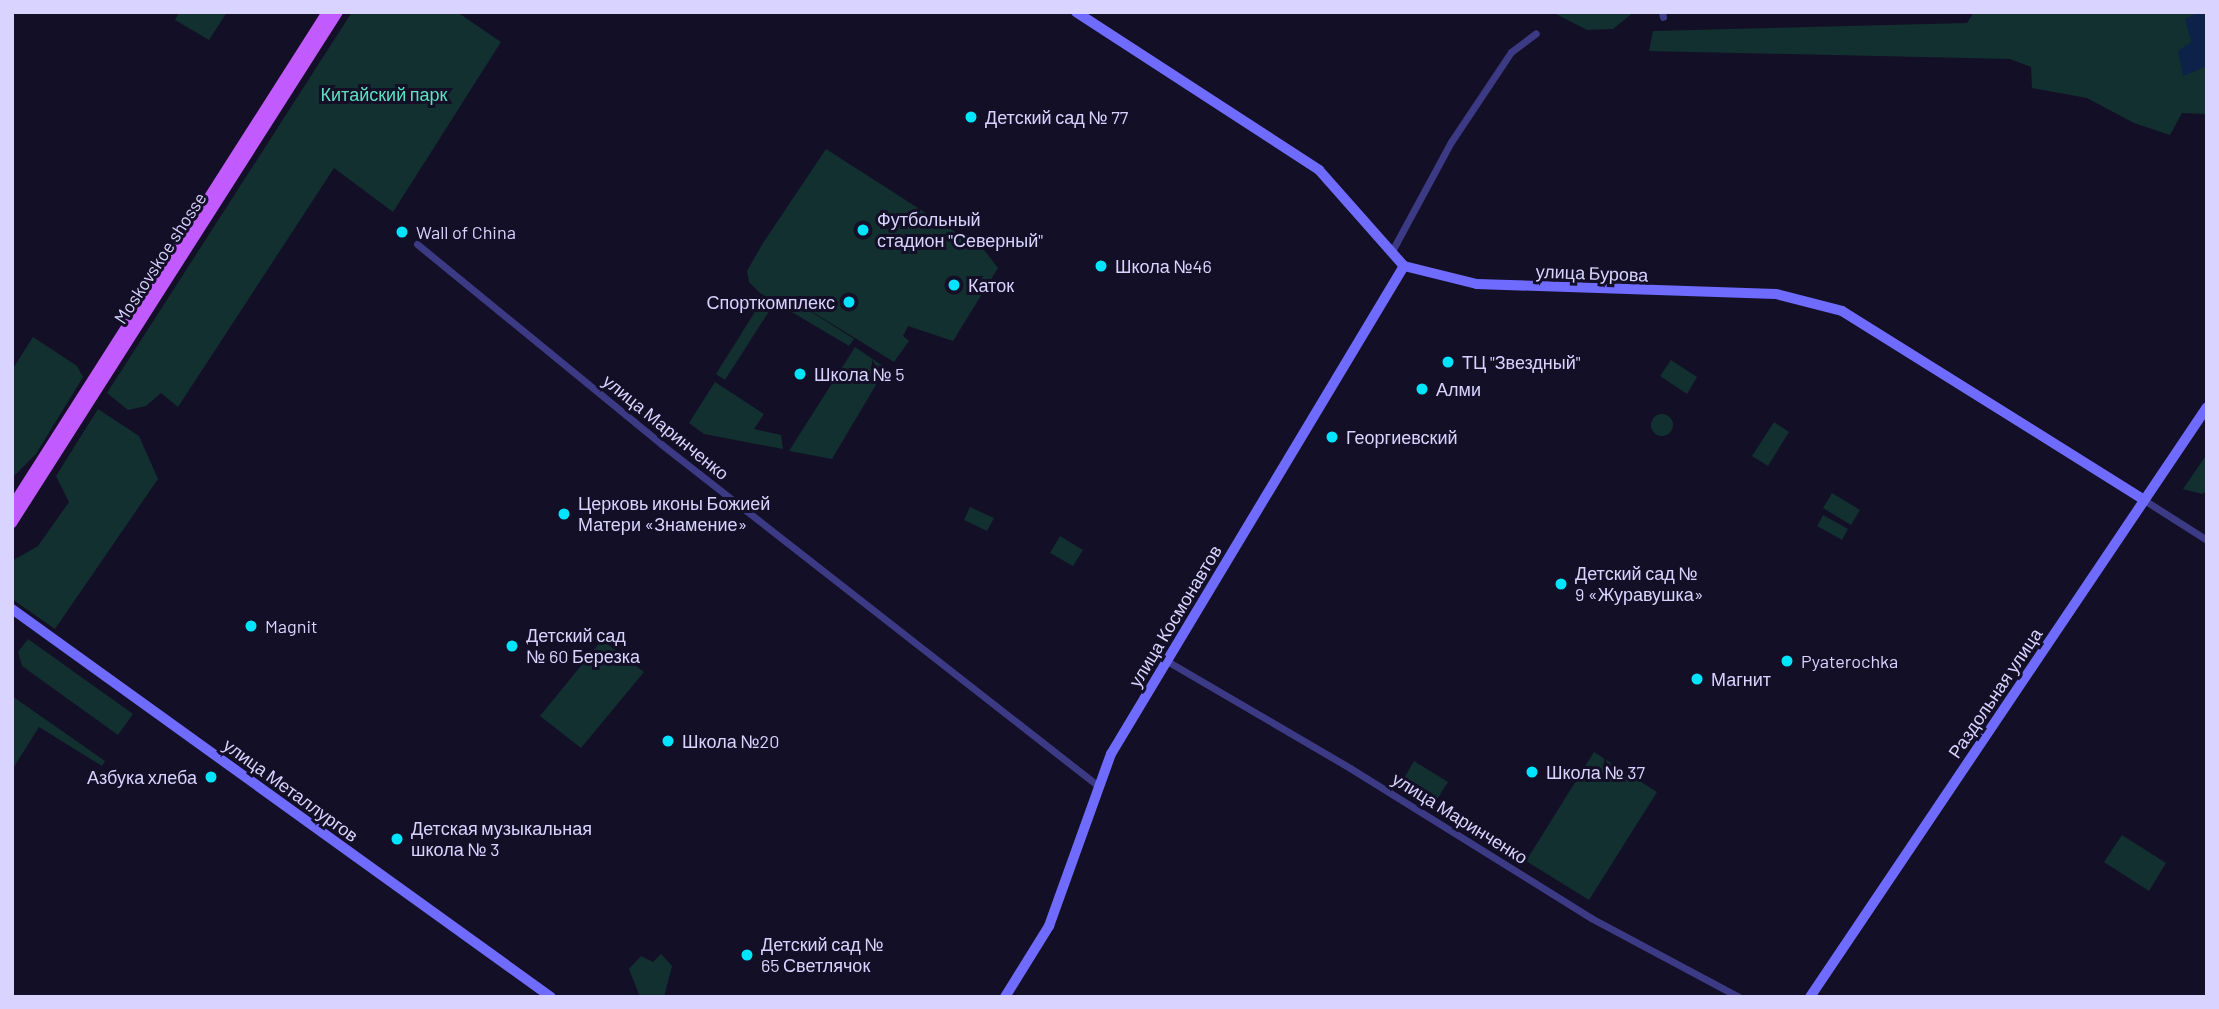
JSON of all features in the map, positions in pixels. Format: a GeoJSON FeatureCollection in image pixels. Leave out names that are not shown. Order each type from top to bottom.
{"type":"FeatureCollection","features":[{"type":"Feature","properties":{"kind":"main road","name":"Moskovskoe shosse"},"geometry":{"type":"LineString","coordinates":[[12,506],[327,12]]}},
{"type":"Feature","properties":{"kind":"main road","name":"Moskovskoe shosse"},"geometry":{"type":"LineString","coordinates":[[12,523],[338,12]]}},
{"type":"Feature","properties":{"kind":"main road"},"geometry":{"type":"LineString","coordinates":[[1076,12],[1319,170],[1404,266]]}},
{"type":"Feature","properties":{"kind":"main road","name":"улица Космонавтов"},"geometry":{"type":"LineString","coordinates":[[1005,997],[1049,926],[1097,785],[1167,661],[1404,266]]}},
{"type":"Feature","properties":{"kind":"main road","name":"улица Бурова"},"geometry":{"type":"LineString","coordinates":[[1404,266],[1477,284],[1776,294],[1842,311],[2144,500]]}},
{"type":"Feature","properties":{"kind":"main road","name":"Раздольная улица"},"geometry":{"type":"LineString","coordinates":[[1810,997],[2207,407]]}},
{"type":"Feature","properties":{"kind":"main road","name":"улица Металлургов"},"geometry":{"type":"LineString","coordinates":[[12,609],[551,997]]}},
{"type":"Feature","properties":{"kind":"street"},"geometry":{"type":"LineString","coordinates":[[1392,251],[1451,142],[1511,52],[1536,33]]}},
{"type":"Feature","properties":{"kind":"street","name":"улица Маринченко"},"geometry":{"type":"LineString","coordinates":[[417,244],[671,452],[1097,785]]}},
{"type":"Feature","properties":{"kind":"street"},"geometry":{"type":"LineString","coordinates":[[2144,500],[2207,540]]}},
{"type":"Feature","properties":{"kind":"street","name":"улица Маринченко"},"geometry":{"type":"LineString","coordinates":[[1167,661],[1350,768],[1591,918],[1739,997]]}},
{"type":"Feature","properties":{"kind":"green space"},"geometry":{"type":"Polygon","coordinates":[[[179,12],[227,12],[209,40],[175,20],[179,12]]]}},
{"type":"Feature","properties":{"kind":"green space","name":"Китайский парк"},"geometry":{"type":"Polygon","coordinates":[[[352,12],[457,12],[501,42],[393,212],[334,168],[178,407],[161,393],[146,406],[128,410],[107,393],[352,12]]]}},
{"type":"Feature","properties":{"kind":"green space"},"geometry":{"type":"Polygon","coordinates":[[[1552,12],[1634,12],[1613,29],[1587,30],[1552,12]]]}},
{"type":"Feature","properties":{"kind":"green space"},"geometry":{"type":"Polygon","coordinates":[[[1974,12],[2207,12],[2207,114],[2182,113],[2170,135],[2134,123],[2087,98],[2032,88],[2031,67],[2010,59],[1649,51],[1653,31],[1967,23],[1974,12]]]}},
{"type":"Feature","properties":{"kind":"green space"},"geometry":{"type":"Polygon","coordinates":[[[826,149],[985,251],[998,268],[953,341],[908,326],[903,336],[909,341],[894,362],[780,292],[854,339],[849,346],[760,293],[749,282],[747,271],[763,243],[826,149]]]}},
{"type":"Feature","properties":{"kind":"green space"},"geometry":{"type":"Polygon","coordinates":[[[763,299],[773,305],[725,380],[716,374],[763,299]]]}},
{"type":"Feature","properties":{"kind":"green space"},"geometry":{"type":"Polygon","coordinates":[[[33,337],[77,366],[83,377],[36,454],[12,478],[12,370],[33,337]]]}},
{"type":"Feature","properties":{"kind":"green space"},"geometry":{"type":"Polygon","coordinates":[[[855,347],[886,368],[832,459],[789,451],[855,347]]]}},
{"type":"Feature","properties":{"kind":"green space"},"geometry":{"type":"Polygon","coordinates":[[[1671,360],[1697,377],[1687,394],[1660,376],[1671,360]]]}},
{"type":"Feature","properties":{"kind":"green space"},"geometry":{"type":"Polygon","coordinates":[[[715,382],[764,414],[754,429],[781,435],[783,449],[704,434],[689,423],[715,382]]]}},
{"type":"Feature","properties":{"kind":"green space"},"geometry":{"type":"Polygon","coordinates":[[[98,409],[139,436],[158,479],[55,629],[12,599],[12,561],[38,546],[69,502],[56,476],[98,409]]]}},
{"type":"Feature","properties":{"kind":"green space"},"geometry":{"type":"Polygon","coordinates":[[[1662,414],[1670,417],[1673,425],[1670,433],[1662,436],[1654,433],[1651,425],[1654,417],[1662,414]]]}},
{"type":"Feature","properties":{"kind":"green space"},"geometry":{"type":"Polygon","coordinates":[[[1774,422],[1789,432],[1768,466],[1752,456],[1774,422]]]}},
{"type":"Feature","properties":{"kind":"green space"},"geometry":{"type":"Polygon","coordinates":[[[2207,454],[2207,491],[2202,494],[2183,489],[2207,454]]]}},
{"type":"Feature","properties":{"kind":"green space"},"geometry":{"type":"Polygon","coordinates":[[[1832,493],[1860,510],[1851,525],[1823,508],[1832,493]]]}},
{"type":"Feature","properties":{"kind":"green space"},"geometry":{"type":"Polygon","coordinates":[[[970,507],[994,518],[987,531],[964,520],[970,507]]]}},
{"type":"Feature","properties":{"kind":"green space"},"geometry":{"type":"Polygon","coordinates":[[[1823,515],[1848,529],[1842,540],[1817,526],[1823,515]]]}},
{"type":"Feature","properties":{"kind":"green space"},"geometry":{"type":"Polygon","coordinates":[[[1060,536],[1083,550],[1073,566],[1050,553],[1060,536]]]}},
{"type":"Feature","properties":{"kind":"green space"},"geometry":{"type":"Polygon","coordinates":[[[28,639],[133,714],[118,735],[22,666],[18,652],[28,639]]]}},
{"type":"Feature","properties":{"kind":"green space"},"geometry":{"type":"Polygon","coordinates":[[[602,640],[644,672],[581,748],[540,716],[602,640]]]}},
{"type":"Feature","properties":{"kind":"green space"},"geometry":{"type":"Polygon","coordinates":[[[12,696],[105,761],[102,766],[39,727],[12,770],[12,696]]]}},
{"type":"Feature","properties":{"kind":"green space"},"geometry":{"type":"Polygon","coordinates":[[[1594,752],[1657,792],[1589,900],[1526,861],[1594,752]]]}},
{"type":"Feature","properties":{"kind":"green space"},"geometry":{"type":"Polygon","coordinates":[[[1414,761],[1448,782],[1436,801],[1403,780],[1414,761]]]}},
{"type":"Feature","properties":{"kind":"green space"},"geometry":{"type":"Polygon","coordinates":[[[2122,835],[2166,863],[2149,891],[2104,862],[2122,835]]]}},
{"type":"Feature","properties":{"kind":"green space"},"geometry":{"type":"Polygon","coordinates":[[[661,954],[672,966],[664,997],[640,997],[629,969],[641,956],[653,962],[661,954]]]}},
{"type":"Feature","properties":{"kind":"water"},"geometry":{"type":"Polygon","coordinates":[[[2199,12],[2207,12],[2207,66],[2183,76],[2178,51],[2191,42],[2185,19],[2199,12]]]}},
{"type":"Feature","properties":{"kind":"place","name":"Детский сад № 77"},"geometry":{"type":"Point","coordinates":[971,117]}},
{"type":"Feature","properties":{"kind":"place","name":"Футбольный стадион \"Северный\""},"geometry":{"type":"Point","coordinates":[863,230]}},
{"type":"Feature","properties":{"kind":"place","name":"Wall of China"},"geometry":{"type":"Point","coordinates":[402,232]}},
{"type":"Feature","properties":{"kind":"place","name":"Школа №46"},"geometry":{"type":"Point","coordinates":[1101,266]}},
{"type":"Feature","properties":{"kind":"place","name":"Каток"},"geometry":{"type":"Point","coordinates":[954,285]}},
{"type":"Feature","properties":{"kind":"place","name":"Спорткомплекс"},"geometry":{"type":"Point","coordinates":[849,302]}},
{"type":"Feature","properties":{"kind":"place","name":"ТЦ \"Звездный\""},"geometry":{"type":"Point","coordinates":[1448,362]}},
{"type":"Feature","properties":{"kind":"place","name":"Школа № 5"},"geometry":{"type":"Point","coordinates":[800,374]}},
{"type":"Feature","properties":{"kind":"place","name":"Алми"},"geometry":{"type":"Point","coordinates":[1422,389]}},
{"type":"Feature","properties":{"kind":"place","name":"Георгиевский"},"geometry":{"type":"Point","coordinates":[1332,437]}},
{"type":"Feature","properties":{"kind":"place","name":"Церковь иконы Божией Матери «Знамение»"},"geometry":{"type":"Point","coordinates":[564,514]}},
{"type":"Feature","properties":{"kind":"place","name":"Детский сад № 9 «Журавушка»"},"geometry":{"type":"Point","coordinates":[1561,584]}},
{"type":"Feature","properties":{"kind":"place","name":"Magnit"},"geometry":{"type":"Point","coordinates":[251,626]}},
{"type":"Feature","properties":{"kind":"place","name":"Детский сад № 60 Березка"},"geometry":{"type":"Point","coordinates":[512,646]}},
{"type":"Feature","properties":{"kind":"place","name":"Pyaterochka"},"geometry":{"type":"Point","coordinates":[1787,661]}},
{"type":"Feature","properties":{"kind":"place","name":"Магнит"},"geometry":{"type":"Point","coordinates":[1697,679]}},
{"type":"Feature","properties":{"kind":"place","name":"Школа №20"},"geometry":{"type":"Point","coordinates":[668,741]}},
{"type":"Feature","properties":{"kind":"place","name":"Школа № 37"},"geometry":{"type":"Point","coordinates":[1532,772]}},
{"type":"Feature","properties":{"kind":"place","name":"Азбука хлеба"},"geometry":{"type":"Point","coordinates":[211,777]}},
{"type":"Feature","properties":{"kind":"place","name":"Детская музыкальная школа № 3"},"geometry":{"type":"Point","coordinates":[397,839]}},
{"type":"Feature","properties":{"kind":"place","name":"Детский сад № 65 Светлячок"},"geometry":{"type":"Point","coordinates":[747,955]}}]}
